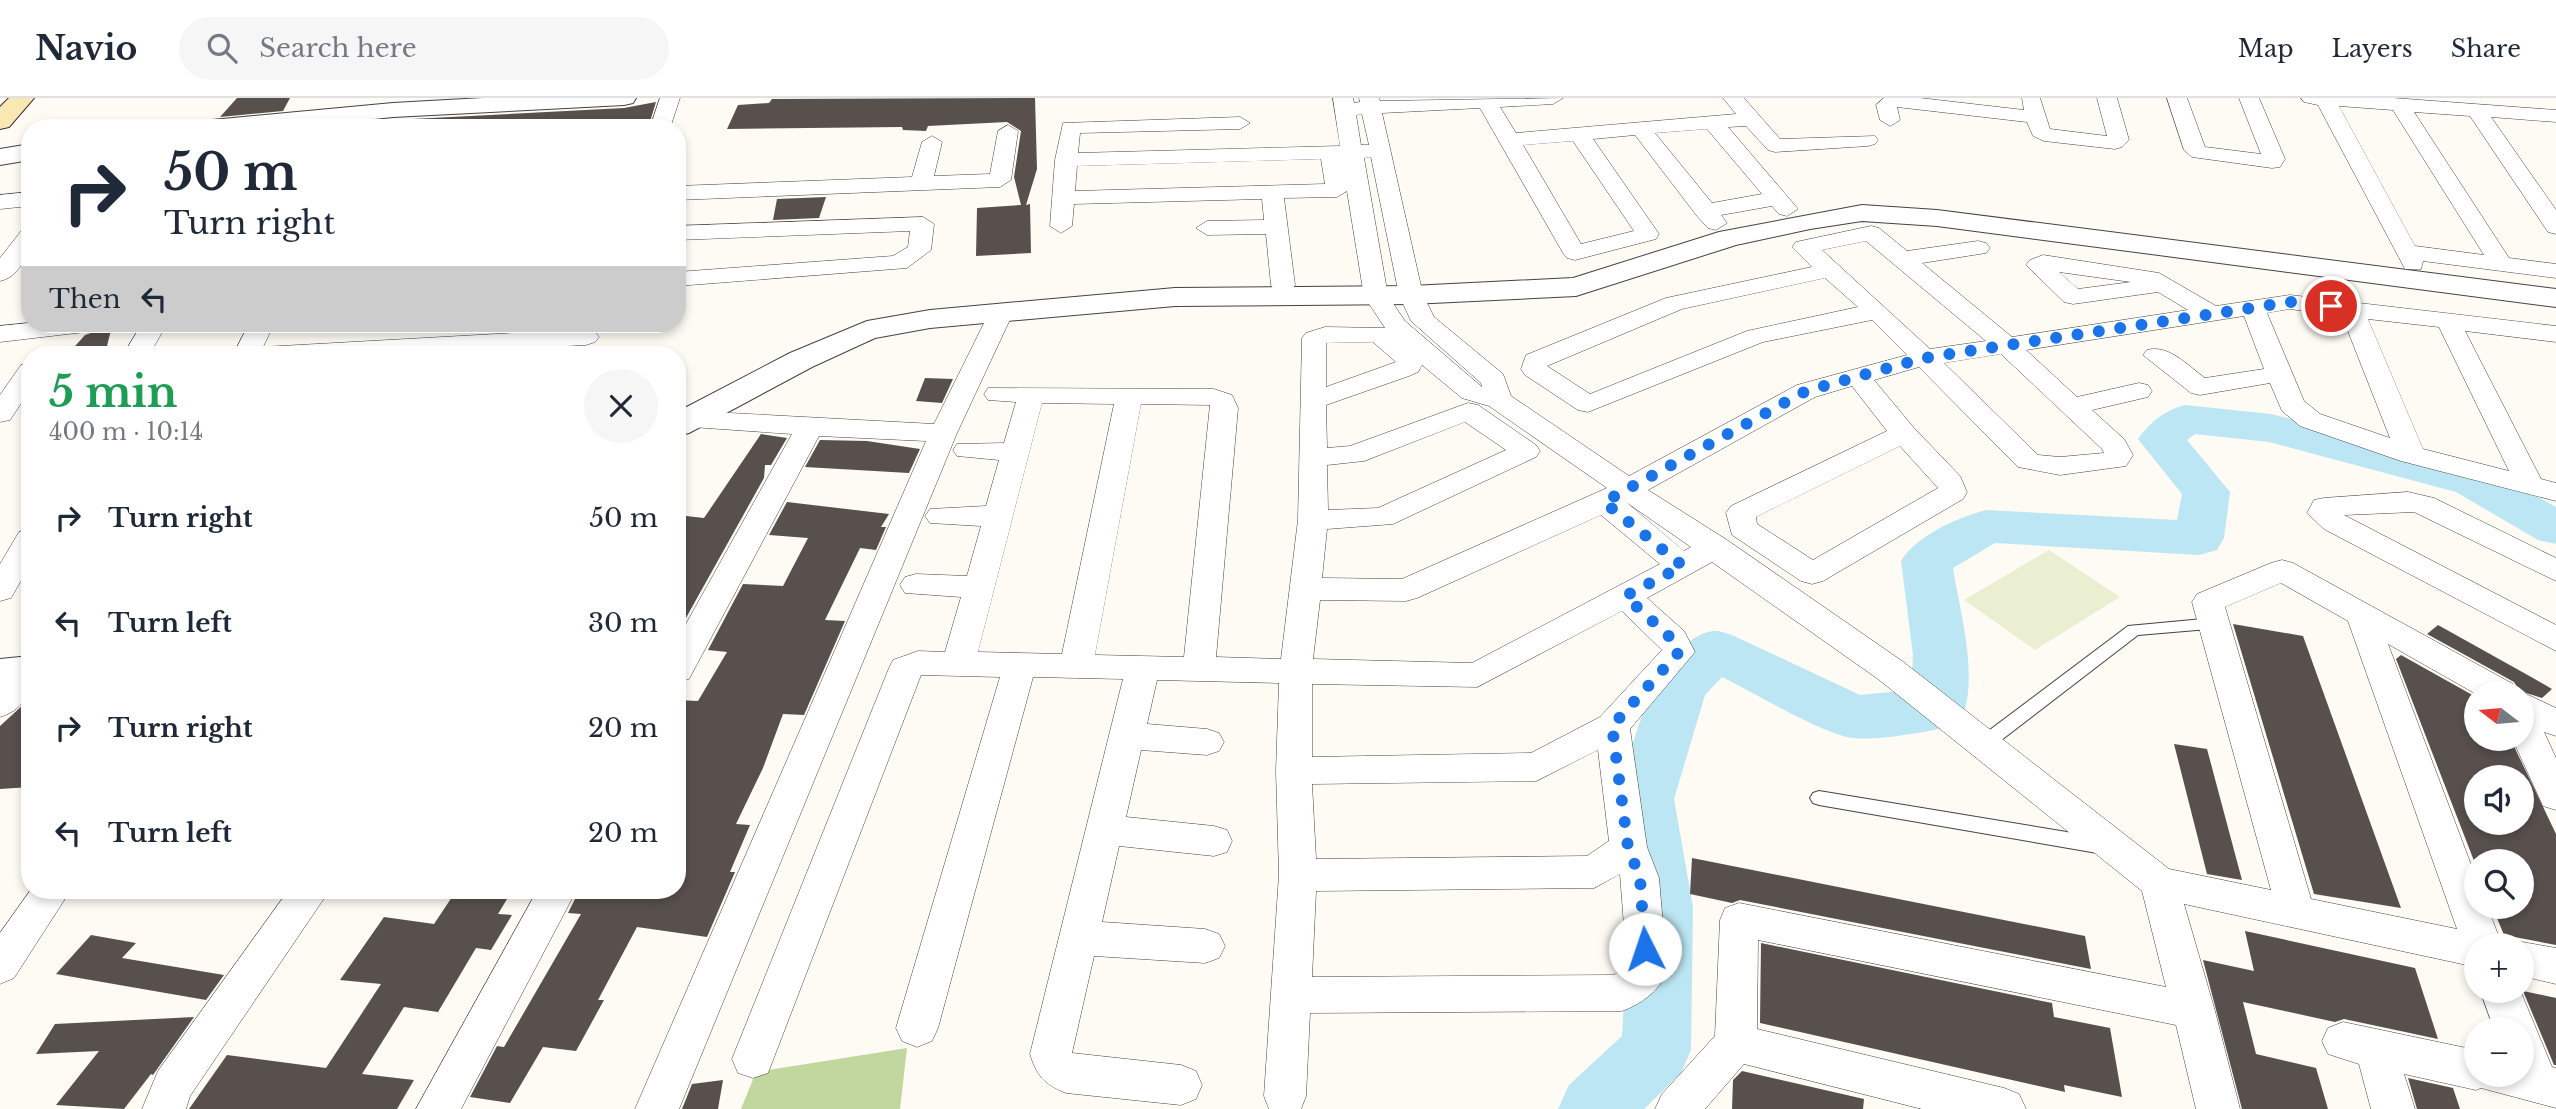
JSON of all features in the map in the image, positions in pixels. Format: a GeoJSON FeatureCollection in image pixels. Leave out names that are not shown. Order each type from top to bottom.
{"type":"FeatureCollection","features":[{"type":"Feature","properties":{"kind":"main road"},"geometry":{"type":"LineString","coordinates":[[0,122],[22,98]]}},
{"type":"Feature","properties":{"kind":"street"},"geometry":{"type":"LineString","coordinates":[[312,119],[393,110],[624,98]]}},
{"type":"Feature","properties":{"kind":"street"},"geometry":{"type":"LineString","coordinates":[[663,119],[670,98]]}},
{"type":"Feature","properties":{"kind":"street"},"geometry":{"type":"LineString","coordinates":[[1062,198],[1336,190],[1344,104],[1487,102],[1553,98]]}},
{"type":"Feature","properties":{"kind":"street"},"geometry":{"type":"LineString","coordinates":[[1733,98],[1775,146],[1868,141],[1849,120]]}},
{"type":"Feature","properties":{"kind":"street"},"geometry":{"type":"LineString","coordinates":[[1890,120],[1886,108],[1890,102],[1929,101],[1962,108],[2033,107],[2044,135],[2115,143],[2119,141],[2107,98]]}},
{"type":"Feature","properties":{"kind":"street"},"geometry":{"type":"LineString","coordinates":[[2177,98],[2195,150],[2199,153],[2272,162],[2274,159],[2249,98]]}},
{"type":"Feature","properties":{"kind":"street"},"geometry":{"type":"LineString","coordinates":[[2320,99],[2556,116]]}},
{"type":"Feature","properties":{"kind":"street"},"geometry":{"type":"LineString","coordinates":[[2320,99],[2410,258],[2556,271]]}},
{"type":"Feature","properties":{"kind":"street"},"geometry":{"type":"LineString","coordinates":[[1487,102],[1575,253],[1648,234],[1579,134]]}},
{"type":"Feature","properties":{"kind":"street"},"geometry":{"type":"LineString","coordinates":[[1370,103],[1411,295],[1423,321],[1494,380],[1498,400]]}},
{"type":"Feature","properties":{"kind":"street"},"geometry":{"type":"LineString","coordinates":[[2400,105],[2502,265]]}},
{"type":"Feature","properties":{"kind":"street"},"geometry":{"type":"LineString","coordinates":[[1962,108],[1964,131]]}},
{"type":"Feature","properties":{"kind":"street"},"geometry":{"type":"LineString","coordinates":[[2477,111],[2556,227]]}},
{"type":"Feature","properties":{"kind":"street"},"geometry":{"type":"LineString","coordinates":[[1061,226],[1070,127],[1240,117],[1243,155]]}},
{"type":"Feature","properties":{"kind":"street"},"geometry":{"type":"LineString","coordinates":[[1509,140],[1713,122],[1797,124]]}},
{"type":"Feature","properties":{"kind":"street"},"geometry":{"type":"LineString","coordinates":[[1640,128],[1710,217],[1782,204],[1713,122]]}},
{"type":"Feature","properties":{"kind":"street"},"geometry":{"type":"LineString","coordinates":[[686,193],[1000,180],[1008,131]]}},
{"type":"Feature","properties":{"kind":"street"},"geometry":{"type":"LineString","coordinates":[[920,183],[932,142]]}},
{"type":"Feature","properties":{"kind":"street"},"geometry":{"type":"LineString","coordinates":[[1066,160],[1380,151]]}},
{"type":"Feature","properties":{"kind":"street"},"geometry":{"type":"LineString","coordinates":[[1341,152],[1376,296],[1396,326],[1428,357],[1471,392],[1498,400],[1561,442],[1683,566]]}},
{"type":"Feature","properties":{"kind":"street"},"geometry":{"type":"LineString","coordinates":[[0,157],[21,154]]}},
{"type":"Feature","properties":{"kind":"street"},"geometry":{"type":"LineString","coordinates":[[1272,191],[1283,285]]}},
{"type":"Feature","properties":{"kind":"street"},"geometry":{"type":"LineString","coordinates":[[0,202],[21,200]]}},
{"type":"Feature","properties":{"kind":"street"},"geometry":{"type":"LineString","coordinates":[[686,422],[801,360],[867,330],[930,319],[1175,297],[1376,296],[1576,287],[1729,238],[1862,213],[1937,218],[2556,298]]}},
{"type":"Feature","properties":{"kind":"street"},"geometry":{"type":"LineString","coordinates":[[686,233],[923,224],[919,250],[899,263],[686,278]]}},
{"type":"Feature","properties":{"kind":"street"},"geometry":{"type":"LineString","coordinates":[[1207,228],[1276,227]]}},
{"type":"Feature","properties":{"kind":"street"},"geometry":{"type":"LineString","coordinates":[[1871,233],[2006,345],[2114,444],[2119,455],[2116,460],[2055,466],[2040,466],[2028,461],[1877,311],[1830,270],[1804,247],[1871,233]]}},
{"type":"Feature","properties":{"kind":"street"},"geometry":{"type":"LineString","coordinates":[[0,274],[21,247]]}},
{"type":"Feature","properties":{"kind":"street"},"geometry":{"type":"LineString","coordinates":[[1903,259],[1978,248]]}},
{"type":"Feature","properties":{"kind":"street"},"geometry":{"type":"LineString","coordinates":[[1830,270],[1675,303],[1535,360],[1534,369],[1588,404],[1756,337],[1877,311]]}},
{"type":"Feature","properties":{"kind":"street"},"geometry":{"type":"LineString","coordinates":[[2166,285],[2212,314]]}},
{"type":"Feature","properties":{"kind":"street"},"geometry":{"type":"LineString","coordinates":[[1306,589],[1406,590],[1615,495],[1806,391],[1924,358],[2290,302],[2447,319],[2552,340]]}},
{"type":"Feature","properties":{"kind":"street"},"geometry":{"type":"LineString","coordinates":[[2253,308],[2292,405],[2310,420],[2411,455],[2543,489]]}},
{"type":"Feature","properties":{"kind":"street"},"geometry":{"type":"LineString","coordinates":[[2351,308],[2411,455]]}},
{"type":"Feature","properties":{"kind":"street"},"geometry":{"type":"LineString","coordinates":[[657,1109],[955,442],[1001,313]]}},
{"type":"Feature","properties":{"kind":"street"},"geometry":{"type":"LineString","coordinates":[[2447,319],[2543,489]]}},
{"type":"Feature","properties":{"kind":"street"},"geometry":{"type":"LineString","coordinates":[[0,334],[21,331]]}},
{"type":"Feature","properties":{"kind":"street"},"geometry":{"type":"LineString","coordinates":[[49,346],[61,333]]}},
{"type":"Feature","properties":{"kind":"street"},"geometry":{"type":"LineString","coordinates":[[443,346],[585,339]]}},
{"type":"Feature","properties":{"kind":"street"},"geometry":{"type":"LineString","coordinates":[[2156,355],[2200,387],[2280,374]]}},
{"type":"Feature","properties":{"kind":"street"},"geometry":{"type":"LineString","coordinates":[[1857,376],[1904,434],[1950,482],[1953,492],[1812,574],[1743,528],[1741,513],[1904,434]]}},
{"type":"Feature","properties":{"kind":"street"},"geometry":{"type":"LineString","coordinates":[[0,414],[21,383]]}},
{"type":"Feature","properties":{"kind":"street"},"geometry":{"type":"LineString","coordinates":[[2071,406],[2139,391]]}},
{"type":"Feature","properties":{"kind":"street"},"geometry":{"type":"LineString","coordinates":[[997,394],[1214,397],[1223,401],[1199,668]]}},
{"type":"Feature","properties":{"kind":"street"},"geometry":{"type":"LineString","coordinates":[[958,665],[1031,395]]}},
{"type":"Feature","properties":{"kind":"street"},"geometry":{"type":"LineString","coordinates":[[1076,666],[1129,396]]}},
{"type":"Feature","properties":{"kind":"street"},"geometry":{"type":"LineString","coordinates":[[1285,1096],[1298,875],[1294,771],[1296,669],[1313,520],[1315,401]]}},
{"type":"Feature","properties":{"kind":"street"},"geometry":{"type":"LineString","coordinates":[[1315,457],[1354,455],[1468,411],[1526,451]]}},
{"type":"Feature","properties":{"kind":"street"},"geometry":{"type":"LineString","coordinates":[[686,423],[810,427],[955,442],[1016,452]]}},
{"type":"Feature","properties":{"kind":"street"},"geometry":{"type":"LineString","coordinates":[[686,654],[810,427]]}},
{"type":"Feature","properties":{"kind":"street"},"geometry":{"type":"LineString","coordinates":[[1313,520],[1383,517],[1526,451],[1561,442]]}},
{"type":"Feature","properties":{"kind":"street"},"geometry":{"type":"LineString","coordinates":[[1615,495],[1716,547],[1890,670],[2160,883],[2464,948]]}},
{"type":"Feature","properties":{"kind":"street"},"geometry":{"type":"LineString","coordinates":[[2556,572],[2424,505],[2408,501],[2324,507],[2322,513],[2334,522],[2556,639]]}},
{"type":"Feature","properties":{"kind":"street"},"geometry":{"type":"LineString","coordinates":[[940,516],[998,516]]}},
{"type":"Feature","properties":{"kind":"street"},"geometry":{"type":"LineString","coordinates":[[753,1059],[905,668],[918,663],[1019,667],[1296,669],[1476,675],[1716,547]]}},
{"type":"Feature","properties":{"kind":"street"},"geometry":{"type":"LineString","coordinates":[[0,590],[21,554]]}},
{"type":"Feature","properties":{"kind":"street"},"geometry":{"type":"LineString","coordinates":[[2296,913],[2208,601],[2282,570],[2480,681]]}},
{"type":"Feature","properties":{"kind":"street"},"geometry":{"type":"LineString","coordinates":[[916,585],[979,587]]}},
{"type":"Feature","properties":{"kind":"street"},"geometry":{"type":"LineString","coordinates":[[1294,771],[1536,767],[1612,726],[1679,652],[1672,639],[1625,596]]}},
{"type":"Feature","properties":{"kind":"street"},"geometry":{"type":"LineString","coordinates":[[2361,614],[2478,933]]}},
{"type":"Feature","properties":{"kind":"street"},"geometry":{"type":"LineString","coordinates":[[917,1028],[1019,667]]}},
{"type":"Feature","properties":{"kind":"street"},"geometry":{"type":"LineString","coordinates":[[1143,667],[1051,1054],[1055,1066],[1066,1073],[1181,1085]]}},
{"type":"Feature","properties":{"kind":"street"},"geometry":{"type":"LineString","coordinates":[[0,704],[18,673]]}},
{"type":"Feature","properties":{"kind":"street"},"geometry":{"type":"LineString","coordinates":[[2534,711],[2556,723]]}},
{"type":"Feature","properties":{"kind":"street"},"geometry":{"type":"LineString","coordinates":[[1291,995],[1622,993],[1647,973],[1640,878],[1628,847],[1612,726]]}},
{"type":"Feature","properties":{"kind":"street"},"geometry":{"type":"LineString","coordinates":[[1126,736],[1207,742]]}},
{"type":"Feature","properties":{"kind":"street"},"geometry":{"type":"LineString","coordinates":[[2534,748],[2556,796]]}},
{"type":"Feature","properties":{"kind":"street"},"geometry":{"type":"LineString","coordinates":[[1105,830],[1214,841]]}},
{"type":"Feature","properties":{"kind":"street"},"geometry":{"type":"LineString","coordinates":[[1298,875],[1594,872],[1628,847]]}},
{"type":"Feature","properties":{"kind":"street"},"geometry":{"type":"LineString","coordinates":[[2160,883],[2218,1109]]}},
{"type":"Feature","properties":{"kind":"street"},"geometry":{"type":"LineString","coordinates":[[0,966],[46,899]]}},
{"type":"Feature","properties":{"kind":"street"},"geometry":{"type":"LineString","coordinates":[[164,1109],[173,1086],[304,899]]}},
{"type":"Feature","properties":{"kind":"street"},"geometry":{"type":"LineString","coordinates":[[438,1109],[553,899]]}},
{"type":"Feature","properties":{"kind":"street"},"geometry":{"type":"LineString","coordinates":[[1677,1109],[1736,1043],[1740,920],[2194,1011]]}},
{"type":"Feature","properties":{"kind":"street"},"geometry":{"type":"LineString","coordinates":[[1079,938],[1205,946]]}},
{"type":"Feature","properties":{"kind":"street"},"geometry":{"type":"LineString","coordinates":[[2534,961],[2556,966]]}},
{"type":"Feature","properties":{"kind":"street"},"geometry":{"type":"LineString","coordinates":[[1736,1043],[2004,1109]]}},
{"type":"Feature","properties":{"kind":"street"},"geometry":{"type":"LineString","coordinates":[[2393,1109],[2359,1044],[2464,1067]]}},
{"type":"Feature","properties":{"kind":"street"},"geometry":{"type":"LineString","coordinates":[[2534,1064],[2547,1085]]}},
{"type":"Feature","properties":{"kind":"lane"},"geometry":{"type":"LineString","coordinates":[[1978,737],[2134,630],[2214,624]]}},
{"type":"Feature","properties":{"kind":"lane"},"geometry":{"type":"LineString","coordinates":[[1819,798],[2116,848]]}},
{"type":"Feature","properties":{"kind":"green space"},"geometry":{"type":"Polygon","coordinates":[[[2049,550],[2120,597],[2035,650],[1964,600],[2049,550]]]}},
{"type":"Feature","properties":{"kind":"green space"},"geometry":{"type":"Polygon","coordinates":[[[907,1048],[900,1109],[741,1109],[756,1072],[907,1048]]]}},
{"type":"Feature","properties":{"kind":"building"},"geometry":{"type":"Polygon","coordinates":[[[237,98],[290,98],[283,111],[220,117],[237,98]]]}},
{"type":"Feature","properties":{"kind":"building"},"geometry":{"type":"Polygon","coordinates":[[[1035,98],[1037,169],[1026,205],[1030,204],[1031,253],[976,256],[977,208],[1021,205],[1014,177],[1021,131],[1007,122],[928,126],[926,131],[903,130],[902,127],[727,129],[738,105],[769,103],[772,99],[1035,98]]]}},
{"type":"Feature","properties":{"kind":"building"},"geometry":{"type":"Polygon","coordinates":[[[656,102],[651,119],[412,119],[624,108],[656,102]]]}},
{"type":"Feature","properties":{"kind":"building"},"geometry":{"type":"Polygon","coordinates":[[[826,197],[819,218],[773,220],[777,199],[826,197]]]}},
{"type":"Feature","properties":{"kind":"building"},"geometry":{"type":"Polygon","coordinates":[[[110,333],[107,346],[75,346],[85,335],[110,333]]]}},
{"type":"Feature","properties":{"kind":"building"},"geometry":{"type":"Polygon","coordinates":[[[925,378],[953,379],[942,403],[916,401],[925,378]]]}},
{"type":"Feature","properties":{"kind":"building"},"geometry":{"type":"Polygon","coordinates":[[[761,434],[787,438],[771,465],[765,465],[764,478],[686,618],[686,516],[704,518],[761,434]]]}},
{"type":"Feature","properties":{"kind":"building"},"geometry":{"type":"Polygon","coordinates":[[[820,440],[867,441],[920,449],[909,473],[805,467],[820,440]]]}},
{"type":"Feature","properties":{"kind":"building"},"geometry":{"type":"Polygon","coordinates":[[[787,502],[889,514],[881,527],[886,527],[876,550],[860,548],[825,620],[845,621],[804,715],[783,714],[763,768],[736,824],[750,825],[730,872],[735,872],[707,937],[637,927],[598,1000],[604,1000],[576,1051],[543,1047],[510,1103],[470,1097],[497,1046],[504,1047],[581,914],[568,913],[575,899],[686,899],[686,700],[698,701],[727,652],[708,650],[743,584],[783,586],[808,538],[769,535],[787,502]]]}},
{"type":"Feature","properties":{"kind":"building"},"geometry":{"type":"Polygon","coordinates":[[[2233,624],[2303,636],[2401,908],[2314,894],[2233,624]]]}},
{"type":"Feature","properties":{"kind":"building"},"geometry":{"type":"Polygon","coordinates":[[[2438,625],[2552,689],[2542,698],[2534,695],[2534,681],[2512,681],[2427,634],[2438,625]]]}},
{"type":"Feature","properties":{"kind":"building"},"geometry":{"type":"Polygon","coordinates":[[[2401,655],[2464,690],[2464,751],[2516,751],[2523,765],[2464,765],[2464,835],[2396,659],[2401,655]]]}},
{"type":"Feature","properties":{"kind":"building"},"geometry":{"type":"Polygon","coordinates":[[[21,707],[21,788],[0,789],[0,726],[21,707]]]}},
{"type":"Feature","properties":{"kind":"building"},"geometry":{"type":"Polygon","coordinates":[[[2174,744],[2207,749],[2242,880],[2207,874],[2174,744]]]}},
{"type":"Feature","properties":{"kind":"building"},"geometry":{"type":"Polygon","coordinates":[[[2534,788],[2556,834],[2556,945],[2534,941],[2534,933],[2503,933],[2497,919],[2534,919],[2534,849],[2469,849],[2464,835],[2534,835],[2534,788]]]}},
{"type":"Feature","properties":{"kind":"building"},"geometry":{"type":"Polygon","coordinates":[[[1692,858],[2085,936],[2091,969],[1740,900],[1732,903],[1690,894],[1692,858]]]}},
{"type":"Feature","properties":{"kind":"building"},"geometry":{"type":"Polygon","coordinates":[[[451,899],[507,899],[498,914],[512,915],[491,950],[476,948],[438,1012],[404,1007],[362,1074],[414,1080],[397,1109],[189,1109],[227,1055],[326,1068],[381,984],[340,980],[384,917],[434,924],[451,899]]]}},
{"type":"Feature","properties":{"kind":"building"},"geometry":{"type":"Polygon","coordinates":[[[2245,931],[2415,968],[2438,1039],[2344,1019],[2335,1022],[2243,1002],[2256,1054],[2316,1068],[2328,1109],[2242,1109],[2203,960],[2254,971],[2245,931]]]}},
{"type":"Feature","properties":{"kind":"building"},"geometry":{"type":"Polygon","coordinates":[[[91,935],[136,943],[122,958],[224,975],[206,1000],[56,974],[91,935]]]}},
{"type":"Feature","properties":{"kind":"building"},"geometry":{"type":"Polygon","coordinates":[[[1761,943],[2052,1003],[2054,1017],[2110,1028],[2122,1097],[2064,1085],[2065,1092],[1760,1023],[1761,943]]]}},
{"type":"Feature","properties":{"kind":"building"},"geometry":{"type":"Polygon","coordinates":[[[2534,993],[2556,998],[2556,1065],[2554,1065],[2528,1003],[2534,1003],[2534,993]]]}},
{"type":"Feature","properties":{"kind":"building"},"geometry":{"type":"Polygon","coordinates":[[[194,1017],[153,1075],[151,1074],[124,1109],[56,1105],[99,1051],[36,1054],[55,1024],[194,1017]]]}},
{"type":"Feature","properties":{"kind":"building"},"geometry":{"type":"Polygon","coordinates":[[[1742,1071],[1864,1099],[1863,1109],[1732,1109],[1733,1080],[1742,1071]]]}},
{"type":"Feature","properties":{"kind":"building"},"geometry":{"type":"Polygon","coordinates":[[[2408,1078],[2453,1088],[2460,1109],[2417,1109],[2408,1078]]]}},
{"type":"Feature","properties":{"kind":"building"},"geometry":{"type":"Polygon","coordinates":[[[723,1080],[718,1109],[682,1109],[692,1084],[723,1080]]]}},
{"type":"Feature","properties":{"kind":"waterway"},"geometry":{"type":"LineString","coordinates":[[1594,1109],[1656,1050],[1661,907],[1644,799],[1680,686],[1715,650],[1854,717],[1939,709],[1940,655],[1926,561],[1986,526],[2199,538],[2206,492],[2161,439],[2185,419],[2271,428],[2473,481],[2556,528]]}},
{"type":"Feature","properties":{"kind":"route"},"geometry":{"type":"LineString","coordinates":[[1645,949],[1640,878],[1628,847],[1612,726],[1671,664],[1679,652],[1672,639],[1625,596],[1683,566],[1604,502],[1806,391],[1924,358],[2290,302],[2331,306]]}}]}
